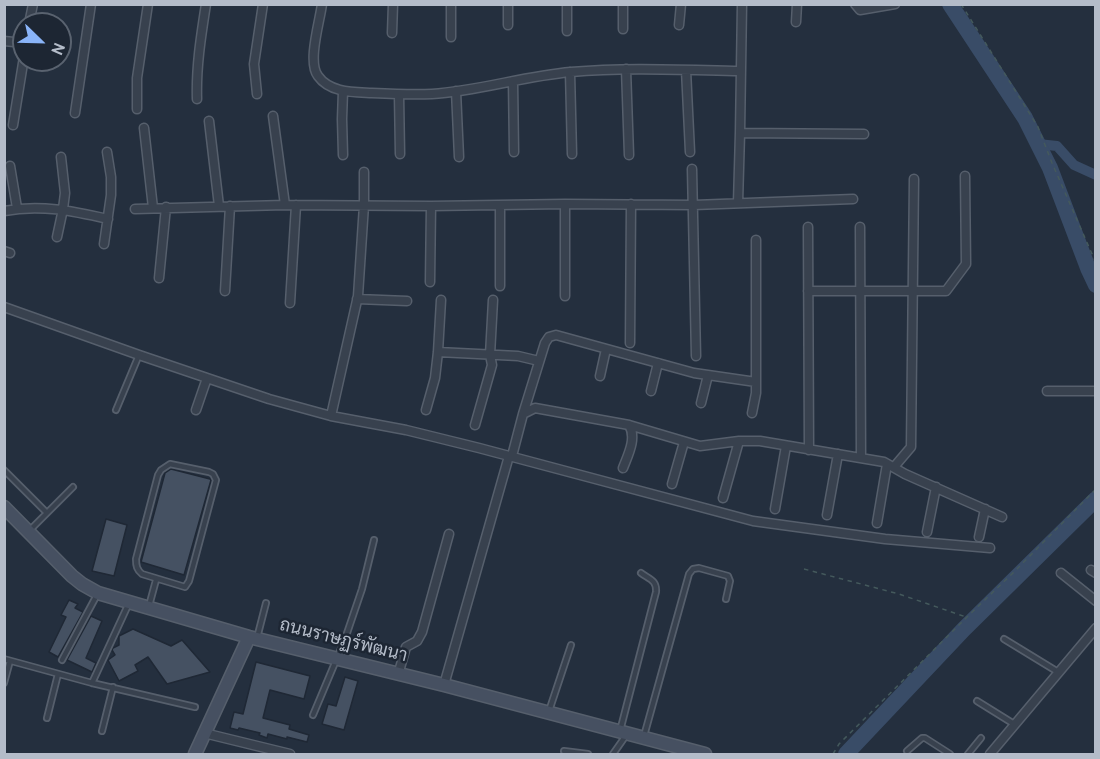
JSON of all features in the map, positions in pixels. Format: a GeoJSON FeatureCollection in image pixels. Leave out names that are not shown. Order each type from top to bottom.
{"type":"FeatureCollection","features":[{"type":"Feature","properties":{"kind":"street"},"geometry":{"type":"LineString","coordinates":[[75,113],[91,4]]}},
{"type":"Feature","properties":{"kind":"street"},"geometry":{"type":"LineString","coordinates":[[136,109],[137,78],[148,4]]}},
{"type":"Feature","properties":{"kind":"street"},"geometry":{"type":"LineString","coordinates":[[196,99],[196,72],[206,4]]}},
{"type":"Feature","properties":{"kind":"street"},"geometry":{"type":"LineString","coordinates":[[257,94],[254,64],[263,4]]}},
{"type":"Feature","properties":{"kind":"street"},"geometry":{"type":"LineString","coordinates":[[322,4],[315,50],[315,71],[325,82],[343,92],[431,94],[570,72],[627,69],[740,71]]}},
{"type":"Feature","properties":{"kind":"street"},"geometry":{"type":"LineString","coordinates":[[392,33],[393,4]]}},
{"type":"Feature","properties":{"kind":"street"},"geometry":{"type":"LineString","coordinates":[[451,4],[451,37]]}},
{"type":"Feature","properties":{"kind":"street"},"geometry":{"type":"LineString","coordinates":[[508,4],[508,25]]}},
{"type":"Feature","properties":{"kind":"street"},"geometry":{"type":"LineString","coordinates":[[567,4],[567,31]]}},
{"type":"Feature","properties":{"kind":"street"},"geometry":{"type":"LineString","coordinates":[[623,4],[623,29]]}},
{"type":"Feature","properties":{"kind":"street"},"geometry":{"type":"LineString","coordinates":[[679,25],[681,4]]}},
{"type":"Feature","properties":{"kind":"street"},"geometry":{"type":"LineString","coordinates":[[738,203],[742,4]]}},
{"type":"Feature","properties":{"kind":"street"},"geometry":{"type":"LineString","coordinates":[[796,22],[797,4]]}},
{"type":"Feature","properties":{"kind":"street"},"geometry":{"type":"LineString","coordinates":[[855,4],[860,10],[896,4]]}},
{"type":"Feature","properties":{"kind":"street"},"geometry":{"type":"LineString","coordinates":[[627,69],[629,155]]}},
{"type":"Feature","properties":{"kind":"street"},"geometry":{"type":"LineString","coordinates":[[686,70],[690,152]]}},
{"type":"Feature","properties":{"kind":"street"},"geometry":{"type":"LineString","coordinates":[[13,125],[22,72]]}},
{"type":"Feature","properties":{"kind":"street"},"geometry":{"type":"LineString","coordinates":[[570,72],[572,154]]}},
{"type":"Feature","properties":{"kind":"street"},"geometry":{"type":"LineString","coordinates":[[513,81],[514,152]]}},
{"type":"Feature","properties":{"kind":"street"},"geometry":{"type":"LineString","coordinates":[[456,91],[459,157]]}},
{"type":"Feature","properties":{"kind":"street"},"geometry":{"type":"LineString","coordinates":[[343,92],[343,155]]}},
{"type":"Feature","properties":{"kind":"street"},"geometry":{"type":"LineString","coordinates":[[399,95],[400,154]]}},
{"type":"Feature","properties":{"kind":"street"},"geometry":{"type":"LineString","coordinates":[[273,116],[285,205]]}},
{"type":"Feature","properties":{"kind":"street"},"geometry":{"type":"LineString","coordinates":[[208,121],[219,206]]}},
{"type":"Feature","properties":{"kind":"street"},"geometry":{"type":"LineString","coordinates":[[144,128],[153,208]]}},
{"type":"Feature","properties":{"kind":"street"},"geometry":{"type":"LineString","coordinates":[[740,133],[864,134]]}},
{"type":"Feature","properties":{"kind":"street"},"geometry":{"type":"LineString","coordinates":[[104,244],[111,195],[107,152]]}},
{"type":"Feature","properties":{"kind":"street"},"geometry":{"type":"LineString","coordinates":[[57,237],[65,193],[61,157]]}},
{"type":"Feature","properties":{"kind":"street"},"geometry":{"type":"LineString","coordinates":[[10,166],[17,208]]}},
{"type":"Feature","properties":{"kind":"street"},"geometry":{"type":"LineString","coordinates":[[692,169],[696,356]]}},
{"type":"Feature","properties":{"kind":"street"},"geometry":{"type":"LineString","coordinates":[[331,416],[357,299],[364,205],[364,172]]}},
{"type":"Feature","properties":{"kind":"street"},"geometry":{"type":"LineString","coordinates":[[808,291],[946,291],[966,264],[965,176]]}},
{"type":"Feature","properties":{"kind":"street"},"geometry":{"type":"LineString","coordinates":[[877,523],[890,465],[911,447],[914,179]]}},
{"type":"Feature","properties":{"kind":"street"},"geometry":{"type":"LineString","coordinates":[[135,209],[285,205],[694,205],[853,199]]}},
{"type":"Feature","properties":{"kind":"street"},"geometry":{"type":"LineString","coordinates":[[565,204],[565,296]]}},
{"type":"Feature","properties":{"kind":"street"},"geometry":{"type":"LineString","coordinates":[[630,343],[631,204]]}},
{"type":"Feature","properties":{"kind":"street"},"geometry":{"type":"LineString","coordinates":[[290,303],[297,205]]}},
{"type":"Feature","properties":{"kind":"street"},"geometry":{"type":"LineString","coordinates":[[225,291],[230,206]]}},
{"type":"Feature","properties":{"kind":"street"},"geometry":{"type":"LineString","coordinates":[[430,282],[431,206]]}},
{"type":"Feature","properties":{"kind":"street"},"geometry":{"type":"LineString","coordinates":[[500,206],[500,286]]}},
{"type":"Feature","properties":{"kind":"street"},"geometry":{"type":"LineString","coordinates":[[4,211],[38,207],[63,209],[108,219]]}},
{"type":"Feature","properties":{"kind":"street"},"geometry":{"type":"LineString","coordinates":[[159,278],[166,207]]}},
{"type":"Feature","properties":{"kind":"street"},"geometry":{"type":"LineString","coordinates":[[808,227],[809,450]]}},
{"type":"Feature","properties":{"kind":"street"},"geometry":{"type":"LineString","coordinates":[[860,227],[861,458]]}},
{"type":"Feature","properties":{"kind":"street"},"geometry":{"type":"LineString","coordinates":[[752,413],[756,393],[756,240]]}},
{"type":"Feature","properties":{"kind":"street"},"geometry":{"type":"LineString","coordinates":[[357,299],[407,302]]}},
{"type":"Feature","properties":{"kind":"street"},"geometry":{"type":"LineString","coordinates":[[426,410],[435,378],[441,300]]}},
{"type":"Feature","properties":{"kind":"street"},"geometry":{"type":"LineString","coordinates":[[476,426],[492,364],[490,355],[493,300]]}},
{"type":"Feature","properties":{"kind":"street"},"geometry":{"type":"LineString","coordinates":[[4,308],[269,399],[331,416],[406,430],[510,456],[753,521],[885,539],[990,548]]}},
{"type":"Feature","properties":{"kind":"street"},"geometry":{"type":"LineString","coordinates":[[444,686],[510,456],[539,361],[549,337],[556,335],[708,375],[756,382]]}},
{"type":"Feature","properties":{"kind":"street"},"geometry":{"type":"LineString","coordinates":[[600,376],[606,349]]}},
{"type":"Feature","properties":{"kind":"street"},"geometry":{"type":"LineString","coordinates":[[438,352],[518,356],[539,361]]}},
{"type":"Feature","properties":{"kind":"street"},"geometry":{"type":"LineString","coordinates":[[651,391],[658,363]]}},
{"type":"Feature","properties":{"kind":"street"},"geometry":{"type":"LineString","coordinates":[[701,403],[708,375]]}},
{"type":"Feature","properties":{"kind":"street"},"geometry":{"type":"LineString","coordinates":[[196,410],[207,378]]}},
{"type":"Feature","properties":{"kind":"street"},"geometry":{"type":"LineString","coordinates":[[1047,391],[1095,391]]}},
{"type":"Feature","properties":{"kind":"street"},"geometry":{"type":"LineString","coordinates":[[523,414],[535,408],[629,425],[700,446],[760,441],[861,458],[890,465],[905,474],[1002,517]]}},
{"type":"Feature","properties":{"kind":"street"},"geometry":{"type":"LineString","coordinates":[[623,468],[633,438],[633,431],[629,425]]}},
{"type":"Feature","properties":{"kind":"street"},"geometry":{"type":"LineString","coordinates":[[723,498],[740,441]]}},
{"type":"Feature","properties":{"kind":"street"},"geometry":{"type":"LineString","coordinates":[[672,484],[684,442]]}},
{"type":"Feature","properties":{"kind":"street"},"geometry":{"type":"LineString","coordinates":[[775,509],[786,446]]}},
{"type":"Feature","properties":{"kind":"street"},"geometry":{"type":"LineString","coordinates":[[826,515],[838,454]]}},
{"type":"Feature","properties":{"kind":"street"},"geometry":{"type":"LineString","coordinates":[[927,532],[936,487]]}},
{"type":"Feature","properties":{"kind":"street","name":"ถนนราษฏร์พัฒนา"},"geometry":{"type":"LineString","coordinates":[[4,507],[72,576],[90,590],[98,593],[253,638],[705,754]]}},
{"type":"Feature","properties":{"kind":"street"},"geometry":{"type":"LineString","coordinates":[[979,537],[985,509]]}},
{"type":"Feature","properties":{"kind":"street"},"geometry":{"type":"LineString","coordinates":[[398,675],[406,647],[417,641],[423,632],[449,534]]}},
{"type":"Feature","properties":{"kind":"street"},"geometry":{"type":"LineString","coordinates":[[1061,573],[1095,601]]}},
{"type":"Feature","properties":{"kind":"street"},"geometry":{"type":"LineString","coordinates":[[990,754],[1095,627]]}},
{"type":"Feature","properties":{"kind":"street"},"geometry":{"type":"LineString","coordinates":[[195,754],[253,638]]}},
{"type":"Feature","properties":{"kind":"street"},"geometry":{"type":"LineString","coordinates":[[204,733],[290,754]]}},
{"type":"Feature","properties":{"kind":"lane"},"geometry":{"type":"LineString","coordinates":[[116,410],[139,355]]}},
{"type":"Feature","properties":{"kind":"lane"},"geometry":{"type":"LineString","coordinates":[[170,464],[209,472],[216,480],[188,585],[182,587],[156,580],[138,570],[136,559],[158,475],[170,464]]}},
{"type":"Feature","properties":{"kind":"lane"},"geometry":{"type":"LineString","coordinates":[[4,470],[47,513]]}},
{"type":"Feature","properties":{"kind":"lane"},"geometry":{"type":"LineString","coordinates":[[29,531],[73,488]]}},
{"type":"Feature","properties":{"kind":"lane"},"geometry":{"type":"LineString","coordinates":[[313,715],[337,659],[362,589],[374,540]]}},
{"type":"Feature","properties":{"kind":"lane"},"geometry":{"type":"LineString","coordinates":[[644,737],[689,574],[693,569],[699,568],[728,576],[730,581],[726,599]]}},
{"type":"Feature","properties":{"kind":"lane"},"geometry":{"type":"LineString","coordinates":[[613,754],[624,732],[656,592],[654,582],[641,573]]}},
{"type":"Feature","properties":{"kind":"lane"},"geometry":{"type":"LineString","coordinates":[[148,608],[156,580]]}},
{"type":"Feature","properties":{"kind":"lane"},"geometry":{"type":"LineString","coordinates":[[62,660],[98,593]]}},
{"type":"Feature","properties":{"kind":"lane"},"geometry":{"type":"LineString","coordinates":[[92,683],[129,603]]}},
{"type":"Feature","properties":{"kind":"lane"},"geometry":{"type":"LineString","coordinates":[[253,638],[266,603]]}},
{"type":"Feature","properties":{"kind":"lane"},"geometry":{"type":"LineString","coordinates":[[1004,639],[1058,672]]}},
{"type":"Feature","properties":{"kind":"lane"},"geometry":{"type":"LineString","coordinates":[[549,713],[571,645]]}},
{"type":"Feature","properties":{"kind":"lane"},"geometry":{"type":"LineString","coordinates":[[4,683],[7,660],[195,707]]}},
{"type":"Feature","properties":{"kind":"lane"},"geometry":{"type":"LineString","coordinates":[[47,718],[58,674]]}},
{"type":"Feature","properties":{"kind":"lane"},"geometry":{"type":"LineString","coordinates":[[102,731],[112,687]]}},
{"type":"Feature","properties":{"kind":"lane"},"geometry":{"type":"LineString","coordinates":[[977,701],[1014,724]]}},
{"type":"Feature","properties":{"kind":"lane"},"geometry":{"type":"LineString","coordinates":[[908,751],[918,741],[925,738],[950,754]]}},
{"type":"Feature","properties":{"kind":"lane"},"geometry":{"type":"LineString","coordinates":[[968,754],[981,738]]}},
{"type":"Feature","properties":{"kind":"lane"},"geometry":{"type":"LineString","coordinates":[[564,751],[588,754]]}},
{"type":"Feature","properties":{"kind":"path"},"geometry":{"type":"LineString","coordinates":[[962,4],[1038,127],[1095,263]]}},
{"type":"Feature","properties":{"kind":"path"},"geometry":{"type":"LineString","coordinates":[[832,754],[839,744],[1095,489]]}},
{"type":"Feature","properties":{"kind":"path"},"geometry":{"type":"LineString","coordinates":[[804,569],[899,594],[967,617]]}},
{"type":"Feature","properties":{"kind":"building"},"geometry":{"type":"Polygon","coordinates":[[[171,469],[211,480],[184,575],[141,562],[165,473],[171,469]]]}},
{"type":"Feature","properties":{"kind":"building"},"geometry":{"type":"Polygon","coordinates":[[[106,519],[127,525],[114,576],[92,571],[106,519]]]}},
{"type":"Feature","properties":{"kind":"building"},"geometry":{"type":"Polygon","coordinates":[[[69,600],[78,604],[75,608],[83,612],[58,657],[49,652],[66,617],[61,615],[69,600]]]}},
{"type":"Feature","properties":{"kind":"building"},"geometry":{"type":"Polygon","coordinates":[[[91,616],[102,621],[86,658],[96,663],[92,672],[67,660],[91,616]]]}},
{"type":"Feature","properties":{"kind":"building"},"geometry":{"type":"Polygon","coordinates":[[[133,629],[171,646],[182,640],[210,672],[167,684],[148,657],[135,665],[138,671],[119,681],[108,660],[115,655],[112,650],[119,645],[119,636],[133,629]]]}},
{"type":"Feature","properties":{"kind":"building"},"geometry":{"type":"Polygon","coordinates":[[[256,662],[310,676],[304,699],[270,690],[263,718],[290,725],[289,729],[309,735],[307,742],[268,734],[267,738],[259,735],[260,733],[230,728],[234,712],[243,714],[256,662]]]}},
{"type":"Feature","properties":{"kind":"building"},"geometry":{"type":"Polygon","coordinates":[[[345,677],[358,681],[344,730],[322,724],[328,704],[336,706],[345,677]]]}},
{"type":"Feature","properties":{"kind":"waterway"},"geometry":{"type":"LineString","coordinates":[[950,4],[1025,118],[1050,168],[1096,285]]}},
{"type":"Feature","properties":{"kind":"waterway"},"geometry":{"type":"LineString","coordinates":[[1038,144],[1057,146],[1074,165],[1096,175]]}},
{"type":"Feature","properties":{"kind":"waterway"},"geometry":{"type":"LineString","coordinates":[[846,754],[964,629],[1096,499]]}}]}
